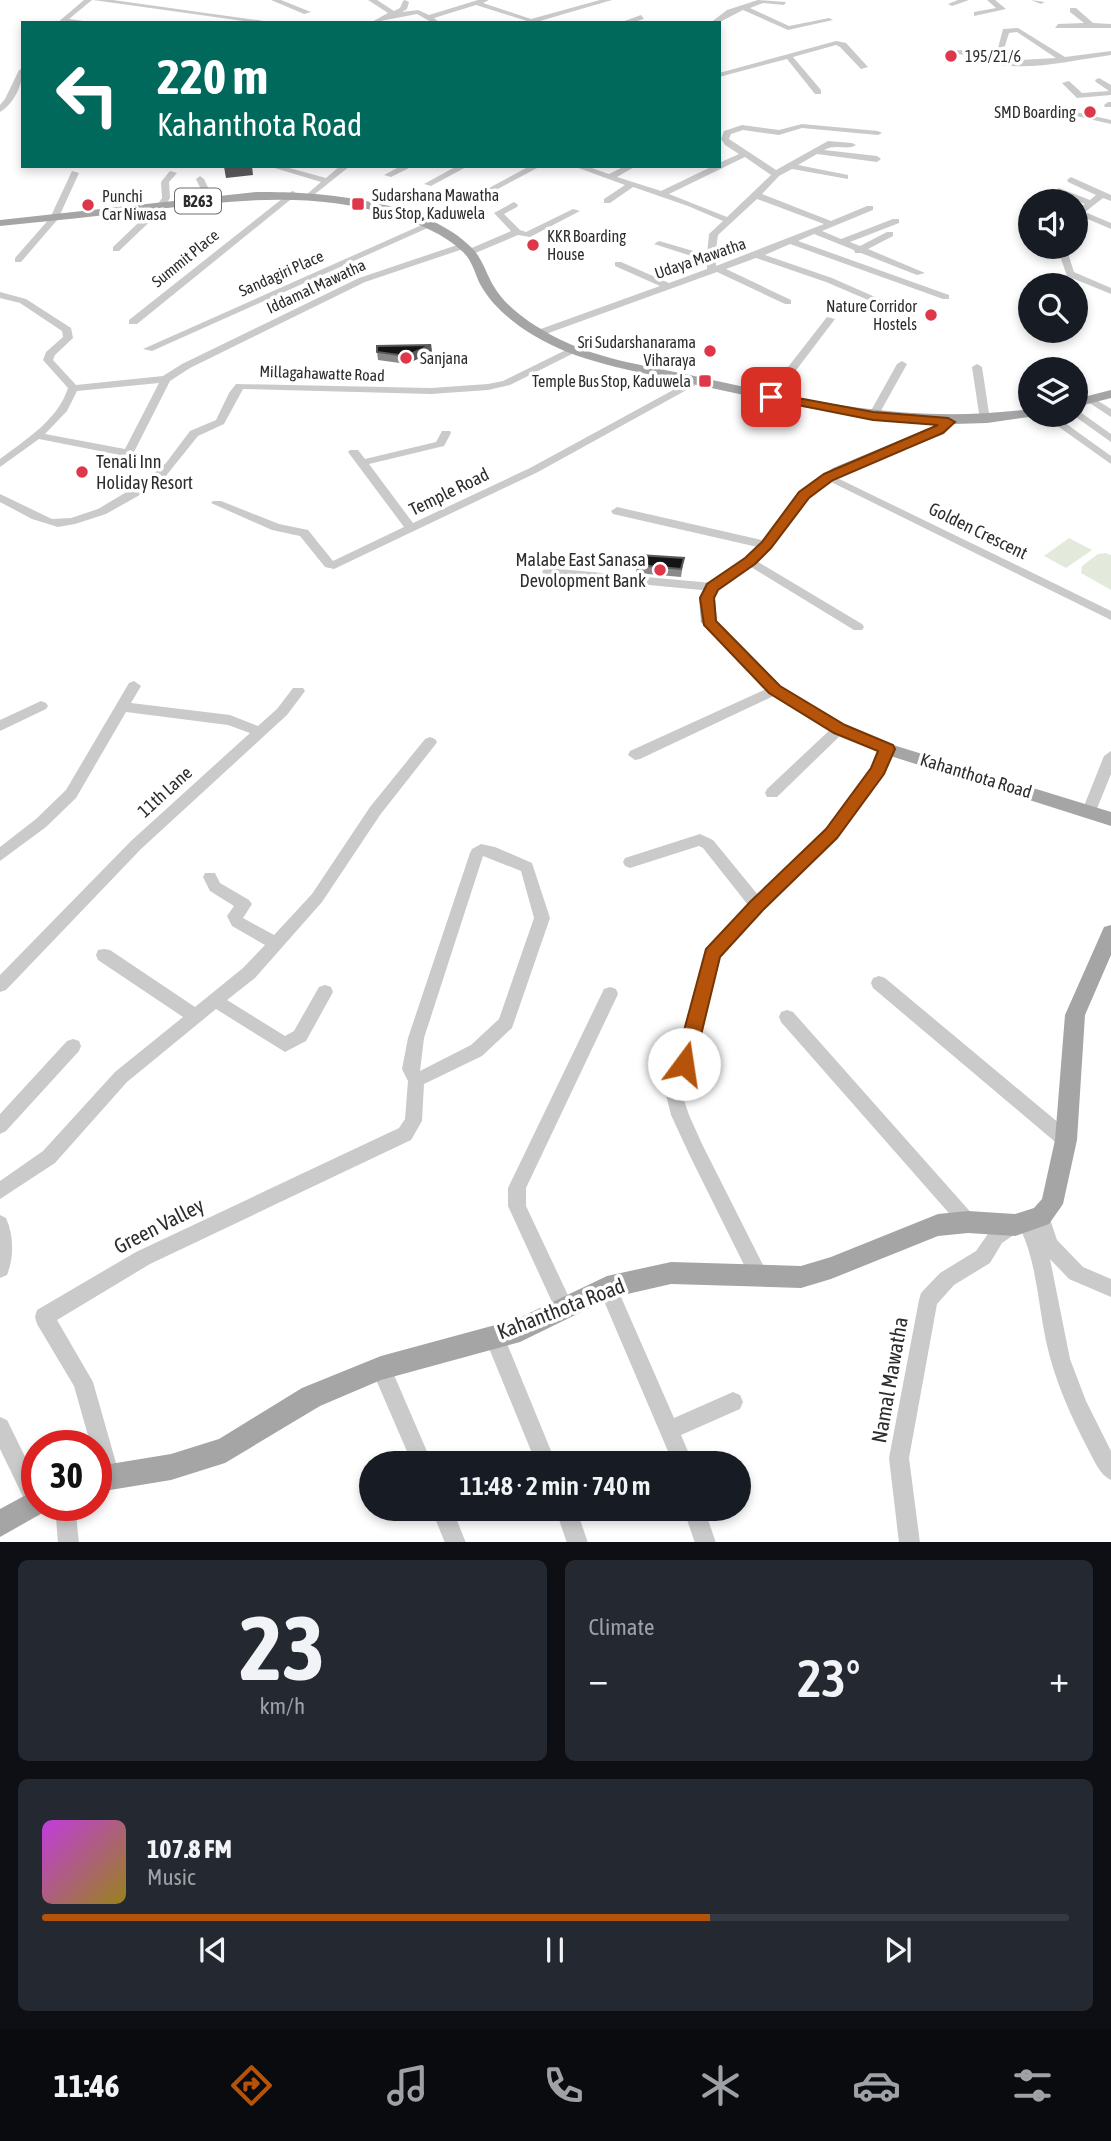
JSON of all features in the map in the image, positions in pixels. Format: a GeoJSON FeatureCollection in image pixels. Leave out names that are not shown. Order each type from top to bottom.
{"type":"FeatureCollection","features":[{"type":"Feature","properties":{"kind":"main road","name":"B263"},"geometry":{"type":"LineString","coordinates":[[0,223],[210,200],[310,195],[391,212],[428,226],[467,249]]}},
{"type":"Feature","properties":{"kind":"main road"},"geometry":{"type":"LineString","coordinates":[[467,249],[489,289],[505,307],[539,333],[572,350],[771,397],[873,416],[948,422],[1018,415]]}},
{"type":"Feature","properties":{"kind":"main road"},"geometry":{"type":"LineString","coordinates":[[1088,401],[1111,394]]}},
{"type":"Feature","properties":{"kind":"main road"},"geometry":{"type":"LineString","coordinates":[[712,587],[750,561],[766,545],[804,495],[829,477],[939,431],[948,422]]}},
{"type":"Feature","properties":{"kind":"main road","name":"Kahanthota Road"},"geometry":{"type":"LineString","coordinates":[[712,587],[707,598],[709,622],[775,690],[839,729],[887,749],[1111,819]]}},
{"type":"Feature","properties":{"kind":"main road"},"geometry":{"type":"LineString","coordinates":[[1028,1221],[1052,1204],[1066,1140],[1075,1015],[1111,933]]}},
{"type":"Feature","properties":{"kind":"main road","name":"Kahanthota Road"},"geometry":{"type":"LineString","coordinates":[[112,1477],[171,1467],[225,1450],[312,1397],[381,1368],[520,1330],[607,1287],[671,1273],[802,1277],[938,1226],[968,1222],[1028,1221]]}},
{"type":"Feature","properties":{"kind":"main road"},"geometry":{"type":"LineString","coordinates":[[0,1524],[21,1511]]}},
{"type":"Feature","properties":{"kind":"street"},"geometry":{"type":"LineString","coordinates":[[62,21],[88,0]]}},
{"type":"Feature","properties":{"kind":"street"},"geometry":{"type":"LineString","coordinates":[[97,0],[260,21]]}},
{"type":"Feature","properties":{"kind":"street"},"geometry":{"type":"LineString","coordinates":[[275,0],[307,12]]}},
{"type":"Feature","properties":{"kind":"street"},"geometry":{"type":"LineString","coordinates":[[372,0],[392,15],[418,12],[435,21]]}},
{"type":"Feature","properties":{"kind":"street"},"geometry":{"type":"LineString","coordinates":[[561,0],[579,9]]}},
{"type":"Feature","properties":{"kind":"street"},"geometry":{"type":"LineString","coordinates":[[429,17],[481,1],[526,20],[561,17],[608,0]]}},
{"type":"Feature","properties":{"kind":"street"},"geometry":{"type":"LineString","coordinates":[[716,21],[730,12],[764,0],[785,3]]}},
{"type":"Feature","properties":{"kind":"street"},"geometry":{"type":"LineString","coordinates":[[952,5],[965,0]]}},
{"type":"Feature","properties":{"kind":"street"},"geometry":{"type":"LineString","coordinates":[[977,14],[1002,9],[991,0]]}},
{"type":"Feature","properties":{"kind":"street"},"geometry":{"type":"LineString","coordinates":[[378,21],[403,9],[405,2]]}},
{"type":"Feature","properties":{"kind":"street"},"geometry":{"type":"LineString","coordinates":[[745,8],[788,28],[829,20]]}},
{"type":"Feature","properties":{"kind":"street"},"geometry":{"type":"LineString","coordinates":[[1073,10],[1091,25]]}},
{"type":"Feature","properties":{"kind":"street"},"geometry":{"type":"LineString","coordinates":[[628,21],[640,17]]}},
{"type":"Feature","properties":{"kind":"street"},"geometry":{"type":"LineString","coordinates":[[1058,26],[1111,27],[1110,53],[1064,60],[1024,64],[1002,63],[1000,49],[1006,31],[1018,30],[1064,60]]}},
{"type":"Feature","properties":{"kind":"street"},"geometry":{"type":"LineString","coordinates":[[721,74],[840,43],[864,67]]}},
{"type":"Feature","properties":{"kind":"street"},"geometry":{"type":"LineString","coordinates":[[955,52],[1001,55]]}},
{"type":"Feature","properties":{"kind":"street"},"geometry":{"type":"LineString","coordinates":[[789,57],[818,92]]}},
{"type":"Feature","properties":{"kind":"street"},"geometry":{"type":"LineString","coordinates":[[0,109],[11,96],[21,74]]}},
{"type":"Feature","properties":{"kind":"street"},"geometry":{"type":"LineString","coordinates":[[1098,80],[1111,91]]}},
{"type":"Feature","properties":{"kind":"street"},"geometry":{"type":"LineString","coordinates":[[1066,83],[1080,96],[1111,91]]}},
{"type":"Feature","properties":{"kind":"street"},"geometry":{"type":"LineString","coordinates":[[11,96],[21,97]]}},
{"type":"Feature","properties":{"kind":"street"},"geometry":{"type":"LineString","coordinates":[[1062,117],[1076,114],[1111,121]]}},
{"type":"Feature","properties":{"kind":"street"},"geometry":{"type":"LineString","coordinates":[[776,174],[743,155],[725,139],[727,133],[735,128],[779,133],[802,126],[878,133]]}},
{"type":"Feature","properties":{"kind":"street"},"geometry":{"type":"LineString","coordinates":[[714,267],[711,248],[714,234],[776,174],[831,143],[852,145]]}},
{"type":"Feature","properties":{"kind":"street"},"geometry":{"type":"LineString","coordinates":[[818,152],[877,159]]}},
{"type":"Feature","properties":{"kind":"street"},"geometry":{"type":"LineString","coordinates":[[721,166],[743,155]]}},
{"type":"Feature","properties":{"kind":"street"},"geometry":{"type":"LineString","coordinates":[[791,166],[845,177]]}},
{"type":"Feature","properties":{"kind":"street"},"geometry":{"type":"LineString","coordinates":[[279,168],[326,181]]}},
{"type":"Feature","properties":{"kind":"street"},"geometry":{"type":"LineString","coordinates":[[310,195],[343,168]]}},
{"type":"Feature","properties":{"kind":"street"},"geometry":{"type":"LineString","coordinates":[[388,175],[405,168]]}},
{"type":"Feature","properties":{"kind":"street"},"geometry":{"type":"LineString","coordinates":[[428,184],[460,168]]}},
{"type":"Feature","properties":{"kind":"street"},"geometry":{"type":"LineString","coordinates":[[478,196],[533,168]]}},
{"type":"Feature","properties":{"kind":"street"},"geometry":{"type":"LineString","coordinates":[[583,168],[730,220]]}},
{"type":"Feature","properties":{"kind":"street"},"geometry":{"type":"LineString","coordinates":[[610,177],[628,168]]}},
{"type":"Feature","properties":{"kind":"street"},"geometry":{"type":"LineString","coordinates":[[662,194],[716,168]]}},
{"type":"Feature","properties":{"kind":"street"},"geometry":{"type":"LineString","coordinates":[[18,260],[54,219],[75,173]]}},
{"type":"Feature","properties":{"kind":"street"},"geometry":{"type":"LineString","coordinates":[[116,249],[161,206],[166,198],[165,182],[173,173]]}},
{"type":"Feature","properties":{"kind":"street"},"geometry":{"type":"LineString","coordinates":[[200,179],[210,200]]}},
{"type":"Feature","properties":{"kind":"street"},"geometry":{"type":"LineString","coordinates":[[1071,180],[1107,197]]}},
{"type":"Feature","properties":{"kind":"street"},"geometry":{"type":"LineString","coordinates":[[607,201],[632,184]]}},
{"type":"Feature","properties":{"kind":"street","name":"Summit Place"},"geometry":{"type":"LineString","coordinates":[[133,322],[292,194]]}},
{"type":"Feature","properties":{"kind":"street"},"geometry":{"type":"LineString","coordinates":[[755,195],[832,224]]}},
{"type":"Feature","properties":{"kind":"street"},"geometry":{"type":"LineString","coordinates":[[1107,197],[1091,203],[1079,212],[1111,226]]}},
{"type":"Feature","properties":{"kind":"street"},"geometry":{"type":"LineString","coordinates":[[514,205],[498,213],[517,232]]}},
{"type":"Feature","properties":{"kind":"street","name":"Udaya Mawatha"},"geometry":{"type":"LineString","coordinates":[[539,333],[714,267],[756,255],[870,208]]}},
{"type":"Feature","properties":{"kind":"street","name":"Iddamal Mawatha"},"geometry":{"type":"LineString","coordinates":[[166,379],[186,366],[362,280],[517,232],[527,235],[576,211]]}},
{"type":"Feature","properties":{"kind":"street"},"geometry":{"type":"LineString","coordinates":[[839,243],[896,221]]}},
{"type":"Feature","properties":{"kind":"street","name":"Sandagiri Place"},"geometry":{"type":"LineString","coordinates":[[148,349],[428,226]]}},
{"type":"Feature","properties":{"kind":"street"},"geometry":{"type":"LineString","coordinates":[[813,231],[920,274]]}},
{"type":"Feature","properties":{"kind":"street"},"geometry":{"type":"LineString","coordinates":[[858,251],[890,234]]}},
{"type":"Feature","properties":{"kind":"street"},"geometry":{"type":"LineString","coordinates":[[790,241],[947,297]]}},
{"type":"Feature","properties":{"kind":"street"},"geometry":{"type":"LineString","coordinates":[[659,244],[788,302]]}},
{"type":"Feature","properties":{"kind":"street"},"geometry":{"type":"LineString","coordinates":[[756,255],[829,281],[911,315]]}},
{"type":"Feature","properties":{"kind":"street"},"geometry":{"type":"LineString","coordinates":[[1065,259],[1070,274],[1111,291]]}},
{"type":"Feature","properties":{"kind":"street"},"geometry":{"type":"LineString","coordinates":[[618,264],[667,286]]}},
{"type":"Feature","properties":{"kind":"street"},"geometry":{"type":"LineString","coordinates":[[0,295],[23,301],[67,330],[68,338],[50,354],[48,360],[73,388],[72,397],[36,435],[0,464]]}},
{"type":"Feature","properties":{"kind":"street"},"geometry":{"type":"LineString","coordinates":[[771,397],[830,319]]}},
{"type":"Feature","properties":{"kind":"street","name":"Millagahawatte Road"},"geometry":{"type":"LineString","coordinates":[[0,497],[31,514],[56,523],[75,521],[111,506],[158,479],[176,460],[194,431],[220,422],[240,386],[431,391],[488,387],[506,383],[572,350]]}},
{"type":"Feature","properties":{"kind":"street"},"geometry":{"type":"LineString","coordinates":[[873,416],[902,364]]}},
{"type":"Feature","properties":{"kind":"street"},"geometry":{"type":"LineString","coordinates":[[978,367],[985,420]]}},
{"type":"Feature","properties":{"kind":"street"},"geometry":{"type":"LineString","coordinates":[[73,388],[166,379]]}},
{"type":"Feature","properties":{"kind":"street"},"geometry":{"type":"LineString","coordinates":[[128,453],[166,379]]}},
{"type":"Feature","properties":{"kind":"street","name":"Temple Road"},"geometry":{"type":"LineString","coordinates":[[217,503],[276,527],[304,533],[329,564],[334,565],[534,470],[697,380]]}},
{"type":"Feature","properties":{"kind":"street"},"geometry":{"type":"LineString","coordinates":[[1092,400],[1111,414]]}},
{"type":"Feature","properties":{"kind":"street"},"geometry":{"type":"LineString","coordinates":[[1088,421],[1111,439]]}},
{"type":"Feature","properties":{"kind":"street"},"geometry":{"type":"LineString","coordinates":[[1064,427],[1111,461]]}},
{"type":"Feature","properties":{"kind":"street"},"geometry":{"type":"LineString","coordinates":[[411,529],[358,458],[440,444],[446,433]]}},
{"type":"Feature","properties":{"kind":"street"},"geometry":{"type":"LineString","coordinates":[[36,435],[128,453],[147,462]]}},
{"type":"Feature","properties":{"kind":"street","name":"Golden Crescent"},"geometry":{"type":"LineString","coordinates":[[829,477],[1111,616]]}},
{"type":"Feature","properties":{"kind":"street"},"geometry":{"type":"LineString","coordinates":[[617,510],[766,545]]}},
{"type":"Feature","properties":{"kind":"street"},"geometry":{"type":"LineString","coordinates":[[750,561],[858,627]]}},
{"type":"Feature","properties":{"kind":"street"},"geometry":{"type":"LineString","coordinates":[[548,572],[712,587]]}},
{"type":"Feature","properties":{"kind":"street"},"geometry":{"type":"LineString","coordinates":[[0,855],[41,824],[71,794],[134,686]]}},
{"type":"Feature","properties":{"kind":"street"},"geometry":{"type":"LineString","coordinates":[[635,755],[775,690]]}},
{"type":"Feature","properties":{"kind":"street","name":"11th Lane"},"geometry":{"type":"LineString","coordinates":[[0,985],[136,845],[261,732],[282,712],[298,691]]}},
{"type":"Feature","properties":{"kind":"street"},"geometry":{"type":"LineString","coordinates":[[0,726],[41,706]]}},
{"type":"Feature","properties":{"kind":"street"},"geometry":{"type":"LineString","coordinates":[[124,707],[216,718],[261,732]]}},
{"type":"Feature","properties":{"kind":"street"},"geometry":{"type":"LineString","coordinates":[[772,793],[839,729]]}},
{"type":"Feature","properties":{"kind":"street"},"geometry":{"type":"LineString","coordinates":[[0,1191],[50,1157],[121,1077],[249,973],[317,898],[375,811],[430,742]]}},
{"type":"Feature","properties":{"kind":"street"},"geometry":{"type":"LineString","coordinates":[[760,1277],[696,1150],[680,1115],[673,1091],[684,1064],[712,954],[757,905],[832,834],[878,770],[887,749]]}},
{"type":"Feature","properties":{"kind":"street"},"geometry":{"type":"LineString","coordinates":[[1089,811],[1111,756]]}},
{"type":"Feature","properties":{"kind":"street"},"geometry":{"type":"LineString","coordinates":[[630,862],[700,840],[708,844],[757,905]]}},
{"type":"Feature","properties":{"kind":"street","name":"Green Valley"},"geometry":{"type":"LineString","coordinates":[[93,1430],[83,1382],[44,1317],[143,1258],[405,1134],[413,1121],[416,1080],[410,1069],[411,1054],[477,853],[485,849],[523,864],[528,870],[542,918],[506,1023],[498,1033],[464,1059],[416,1080]]}},
{"type":"Feature","properties":{"kind":"street"},"geometry":{"type":"LineString","coordinates":[[210,877],[215,887],[244,904],[235,916],[237,922],[275,943]]}},
{"type":"Feature","properties":{"kind":"street"},"geometry":{"type":"LineString","coordinates":[[104,955],[195,1016]]}},
{"type":"Feature","properties":{"kind":"street"},"geometry":{"type":"LineString","coordinates":[[879,983],[1066,1140]]}},
{"type":"Feature","properties":{"kind":"street"},"geometry":{"type":"LineString","coordinates":[[214,1000],[285,1045],[300,1035],[325,992]]}},
{"type":"Feature","properties":{"kind":"street"},"geometry":{"type":"LineString","coordinates":[[565,1308],[517,1206],[517,1188],[610,994]]}},
{"type":"Feature","properties":{"kind":"street"},"geometry":{"type":"LineString","coordinates":[[787,1017],[968,1222]]}},
{"type":"Feature","properties":{"kind":"street"},"geometry":{"type":"LineString","coordinates":[[0,1126],[73,1046]]}},
{"type":"Feature","properties":{"kind":"street"},"geometry":{"type":"LineString","coordinates":[[1028,1221],[1076,1273],[1111,1288]]}},
{"type":"Feature","properties":{"kind":"street"},"geometry":{"type":"LineString","coordinates":[[1028,1221],[1037,1241],[1057,1346],[1067,1377],[1096,1445],[1111,1470]]}},
{"type":"Feature","properties":{"kind":"street","name":"Namal Mawatha"},"geometry":{"type":"LineString","coordinates":[[910,1542],[900,1458],[928,1300],[947,1279],[984,1257],[996,1237],[1028,1221]]}},
{"type":"Feature","properties":{"kind":"street"},"geometry":{"type":"LineString","coordinates":[[0,1224],[4,1250],[0,1269]]}},
{"type":"Feature","properties":{"kind":"street"},"geometry":{"type":"LineString","coordinates":[[607,1287],[678,1451]]}},
{"type":"Feature","properties":{"kind":"street"},"geometry":{"type":"LineString","coordinates":[[494,1336],[541,1451]]}},
{"type":"Feature","properties":{"kind":"street"},"geometry":{"type":"LineString","coordinates":[[381,1368],[417,1451]]}},
{"type":"Feature","properties":{"kind":"street"},"geometry":{"type":"LineString","coordinates":[[669,1430],[733,1402]]}},
{"type":"Feature","properties":{"kind":"street"},"geometry":{"type":"LineString","coordinates":[[0,1427],[21,1471]]}},
{"type":"Feature","properties":{"kind":"street"},"geometry":{"type":"LineString","coordinates":[[67,1521],[69,1542]]}},
{"type":"Feature","properties":{"kind":"street"},"geometry":{"type":"LineString","coordinates":[[447,1521],[456,1542]]}},
{"type":"Feature","properties":{"kind":"street"},"geometry":{"type":"LineString","coordinates":[[570,1521],[578,1542]]}},
{"type":"Feature","properties":{"kind":"street"},"geometry":{"type":"LineString","coordinates":[[698,1521],[706,1542]]}},
{"type":"Feature","properties":{"kind":"green space"},"geometry":{"type":"Polygon","coordinates":[[[1069,538],[1092,550],[1066,568],[1044,556],[1069,538]]]}},
{"type":"Feature","properties":{"kind":"green space"},"geometry":{"type":"Polygon","coordinates":[[[1098,554],[1111,555],[1111,590],[1081,573],[1082,566],[1098,554]]]}},
{"type":"Feature","properties":{"kind":"building"},"geometry":{"type":"Polygon","coordinates":[[[431,345],[406,356],[377,352],[377,346],[431,345]]]}},
{"type":"Feature","properties":{"kind":"building"},"geometry":{"type":"Polygon","coordinates":[[[639,555],[684,558],[681,569],[637,565],[639,555]]]}},
{"type":"Feature","properties":{"kind":"place","name":"195/21/6"},"geometry":{"type":"Point","coordinates":[951,56]}},
{"type":"Feature","properties":{"kind":"place","name":"SMD Boarding"},"geometry":{"type":"Point","coordinates":[1090,112]}},
{"type":"Feature","properties":{"kind":"place","name":"Sudarshana Mawatha Bus Stop, Kaduwela"},"geometry":{"type":"Point","coordinates":[358,204]}},
{"type":"Feature","properties":{"kind":"place","name":"Punchi Car Niwasa"},"geometry":{"type":"Point","coordinates":[88,205]}},
{"type":"Feature","properties":{"kind":"place","name":"KKR Boarding House"},"geometry":{"type":"Point","coordinates":[533,245]}},
{"type":"Feature","properties":{"kind":"place","name":"Nature Corridor Hostels"},"geometry":{"type":"Point","coordinates":[931,315]}},
{"type":"Feature","properties":{"kind":"place","name":"Sri Sudarshanarama Viharaya"},"geometry":{"type":"Point","coordinates":[710,351]}},
{"type":"Feature","properties":{"kind":"place","name":"Sanjana"},"geometry":{"type":"Point","coordinates":[406,358]}},
{"type":"Feature","properties":{"kind":"place","name":"Temple Bus Stop, Kaduwela"},"geometry":{"type":"Point","coordinates":[705,381]}},
{"type":"Feature","properties":{"kind":"place","name":"Tenali Inn Holiday Resort"},"geometry":{"type":"Point","coordinates":[82,472]}},
{"type":"Feature","properties":{"kind":"place","name":"Malabe East Sanasa Devolopment Bank"},"geometry":{"type":"Point","coordinates":[660,570]}},
{"type":"Feature","properties":{"kind":"route"},"geometry":{"type":"LineString","coordinates":[[684,1064],[712,954],[757,905],[832,834],[878,770],[887,749],[839,729],[775,690],[709,622],[707,598],[712,587],[750,561],[766,545],[804,495],[838,471],[910,444],[939,431],[948,422],[873,416],[771,397]]}}]}
